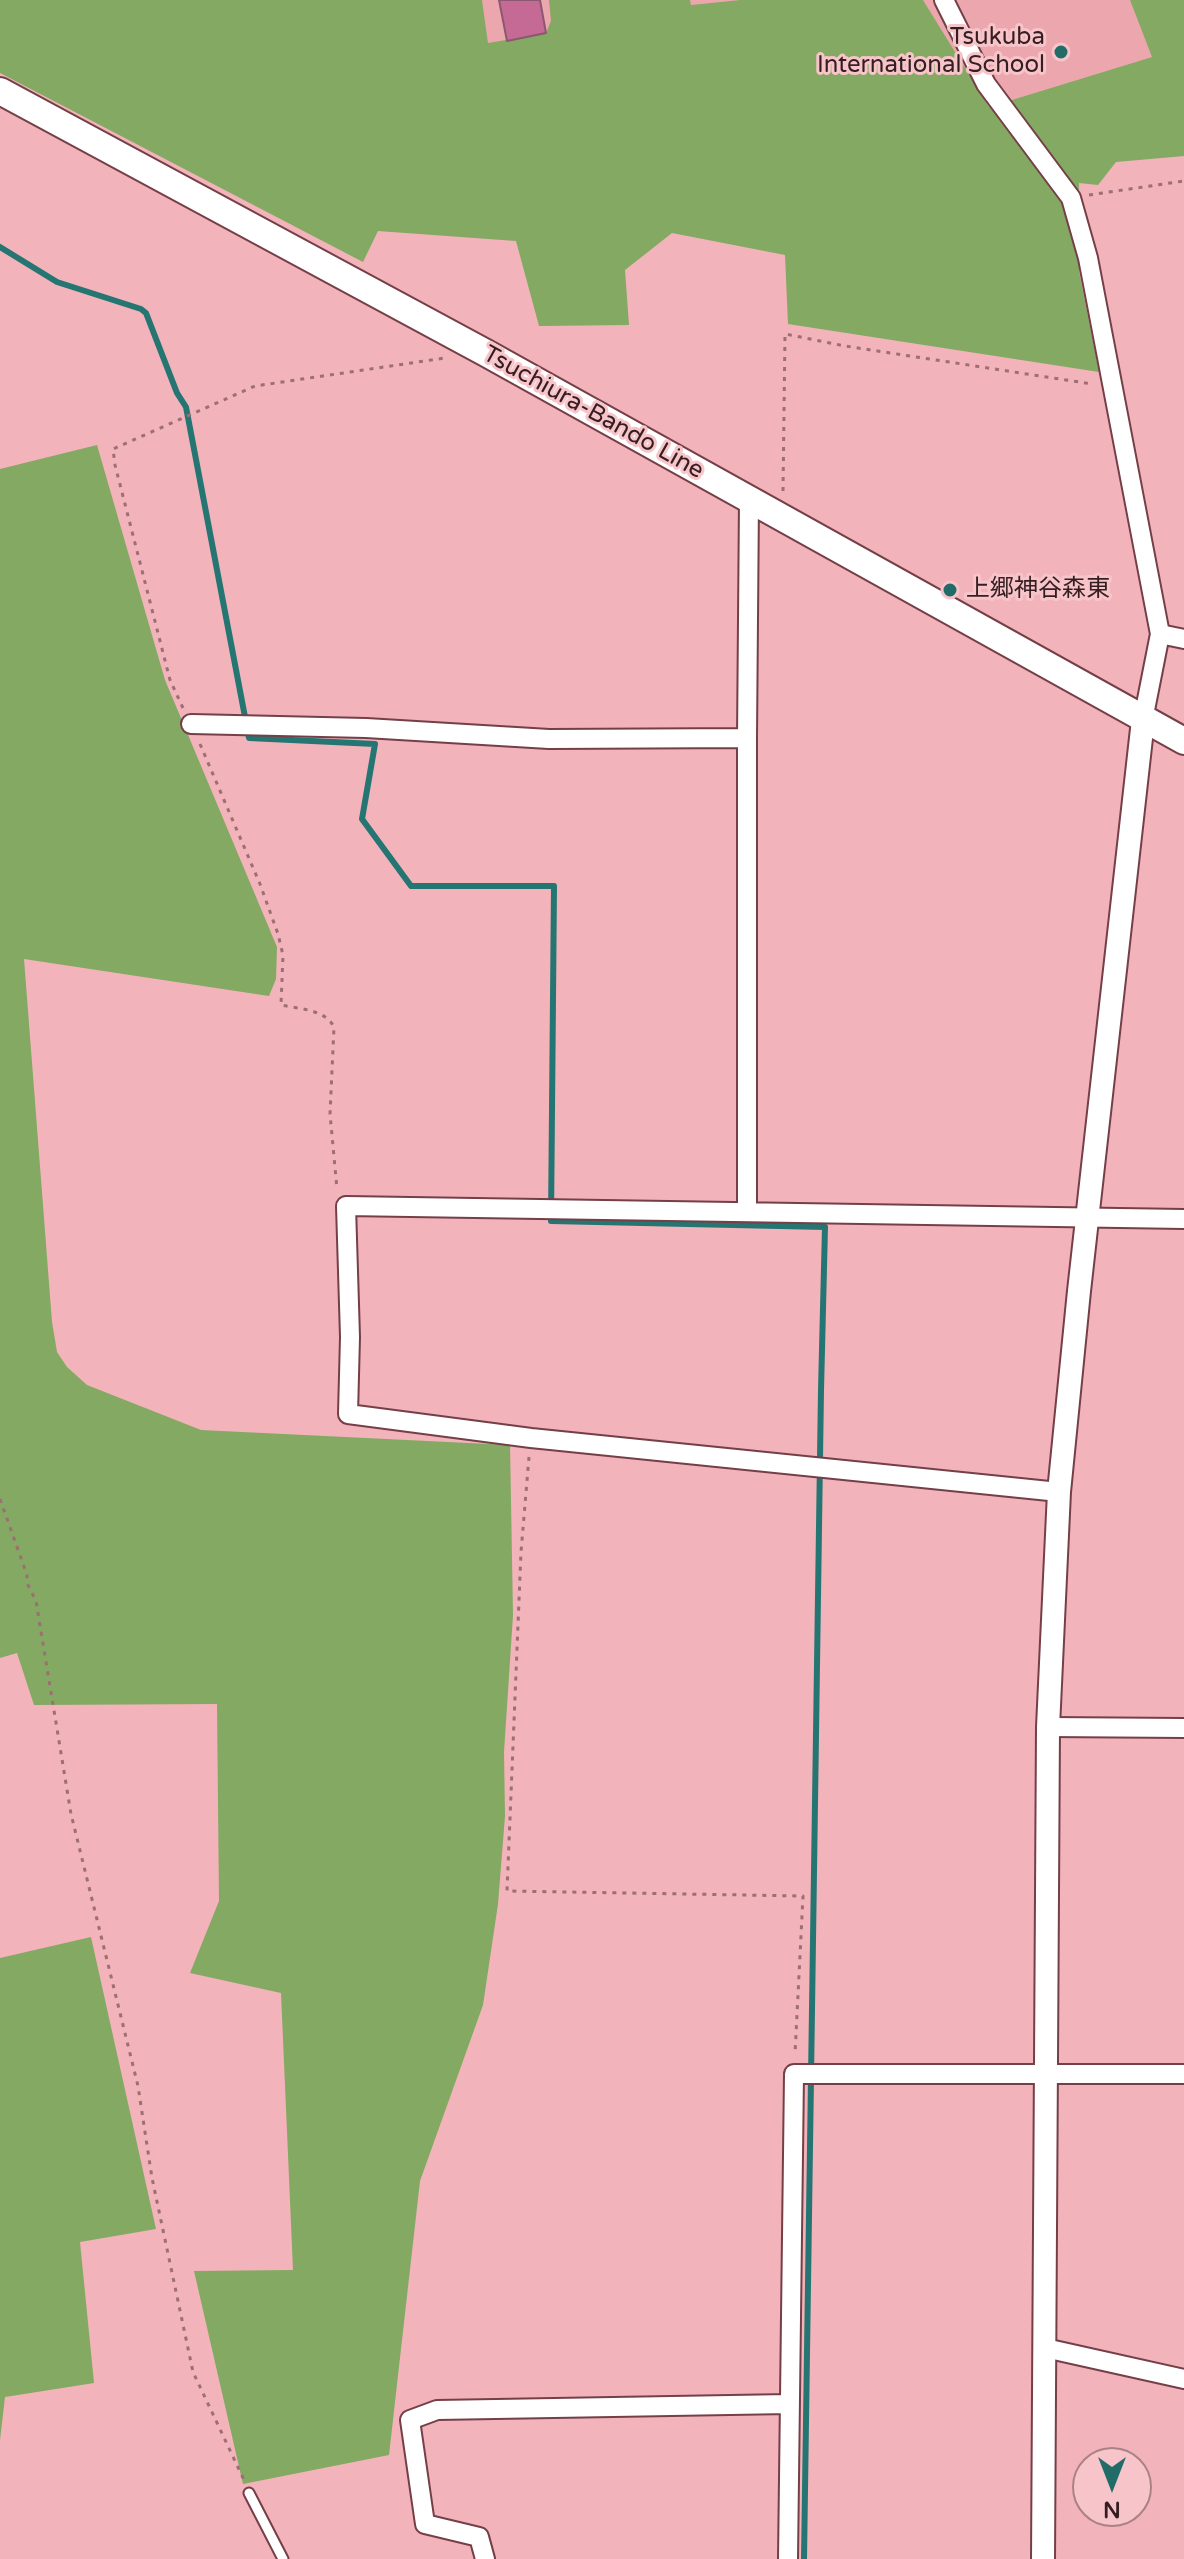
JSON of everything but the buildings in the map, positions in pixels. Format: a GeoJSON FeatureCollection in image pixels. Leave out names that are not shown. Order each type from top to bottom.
{"type":"FeatureCollection","features":[{"type":"Feature","properties":{"kind":"main road","name":"Tsuchiura-Bando Line"},"geometry":{"type":"LineString","coordinates":[[0,91],[486,353],[1184,741]]}},
{"type":"Feature","properties":{"kind":"street"},"geometry":{"type":"LineString","coordinates":[[944,0],[986,84],[1071,198],[1088,258],[1160,634],[1143,720],[1059,1492],[1048,1727],[1043,2559]]}},
{"type":"Feature","properties":{"kind":"street"},"geometry":{"type":"LineString","coordinates":[[747,1212],[749,500]]}},
{"type":"Feature","properties":{"kind":"street"},"geometry":{"type":"LineString","coordinates":[[1160,634],[1184,639]]}},
{"type":"Feature","properties":{"kind":"street"},"geometry":{"type":"LineString","coordinates":[[191,724],[366,728],[549,739],[747,738]]}},
{"type":"Feature","properties":{"kind":"street"},"geometry":{"type":"LineString","coordinates":[[1059,1492],[531,1438],[348,1414],[350,1337],[346,1206],[1184,1219]]}},
{"type":"Feature","properties":{"kind":"street"},"geometry":{"type":"LineString","coordinates":[[1048,1727],[1184,1728]]}},
{"type":"Feature","properties":{"kind":"street"},"geometry":{"type":"LineString","coordinates":[[788,2559],[794,2074],[1184,2074]]}},
{"type":"Feature","properties":{"kind":"street"},"geometry":{"type":"LineString","coordinates":[[1045,2348],[1184,2379]]}},
{"type":"Feature","properties":{"kind":"street"},"geometry":{"type":"LineString","coordinates":[[485,2559],[479,2537],[425,2524],[410,2420],[437,2410],[789,2404]]}},
{"type":"Feature","properties":{"kind":"lane"},"geometry":{"type":"LineString","coordinates":[[249,2493],[283,2559]]}},
{"type":"Feature","properties":{"kind":"path"},"geometry":{"type":"LineString","coordinates":[[1071,198],[1184,181]]}},
{"type":"Feature","properties":{"kind":"path"},"geometry":{"type":"LineString","coordinates":[[783,519],[785,334],[1113,387]]}},
{"type":"Feature","properties":{"kind":"path"},"geometry":{"type":"LineString","coordinates":[[346,1206],[337,1188],[330,1114],[334,1027],[324,1015],[281,1005],[283,955],[278,934],[260,884],[170,680],[113,449],[255,386],[448,358]]}},
{"type":"Feature","properties":{"kind":"path"},"geometry":{"type":"LineString","coordinates":[[531,1438],[521,1552],[507,1891],[803,1896],[794,2074]]}},
{"type":"Feature","properties":{"kind":"path"},"geometry":{"type":"LineString","coordinates":[[0,1499],[27,1575],[27,1583],[36,1601],[71,1814],[138,2086],[152,2178],[193,2372],[249,2493]]}},
{"type":"Feature","properties":{"kind":"shaded area"},"geometry":{"type":"Polygon","coordinates":[[[482,0],[740,0],[690,5],[488,43],[482,0]]]}},
{"type":"Feature","properties":{"kind":"shaded area","name":"Tsukuba International School"},"geometry":{"type":"Polygon","coordinates":[[[923,0],[1184,0],[1184,47],[989,107],[923,0]]]}},
{"type":"Feature","properties":{"kind":"green space"},"geometry":{"type":"Polygon","coordinates":[[[0,0],[482,0],[488,43],[546,33],[551,21],[549,0],[690,0],[691,5],[740,0],[923,0],[989,107],[1152,57],[1130,0],[1184,0],[1184,156],[1116,162],[1098,185],[1079,183],[1079,271],[1099,372],[788,324],[785,255],[672,233],[625,270],[629,325],[539,326],[516,241],[378,231],[363,262],[0,73],[0,0]]]}},
{"type":"Feature","properties":{"kind":"green space"},"geometry":{"type":"Polygon","coordinates":[[[97,445],[165,680],[277,947],[276,979],[269,996],[24,959],[52,1322],[57,1352],[67,1367],[87,1385],[201,1430],[510,1445],[513,1615],[504,1752],[505,1816],[498,1904],[483,2005],[420,2181],[389,2455],[243,2484],[194,2271],[293,2270],[281,1993],[190,1973],[219,1901],[217,1704],[34,1705],[17,1653],[0,1658],[0,469],[97,445]]]}},
{"type":"Feature","properties":{"kind":"green space"},"geometry":{"type":"Polygon","coordinates":[[[91,1937],[156,2229],[80,2242],[94,2383],[5,2397],[0,2440],[0,1958],[91,1937]]]}},
{"type":"Feature","properties":{"kind":"waterway"},"geometry":{"type":"LineString","coordinates":[[0,247],[57,282],[146,313],[177,393],[186,407],[249,738],[375,744],[362,819],[411,886],[554,886],[551,1221],[825,1227],[804,2559]]}},
{"type":"Feature","properties":{"kind":"place","name":"Tsukuba International School"},"geometry":{"type":"Point","coordinates":[1061,52]}},
{"type":"Feature","properties":{"kind":"place","name":"上郷神谷森東"},"geometry":{"type":"Point","coordinates":[950,590]}}]}
